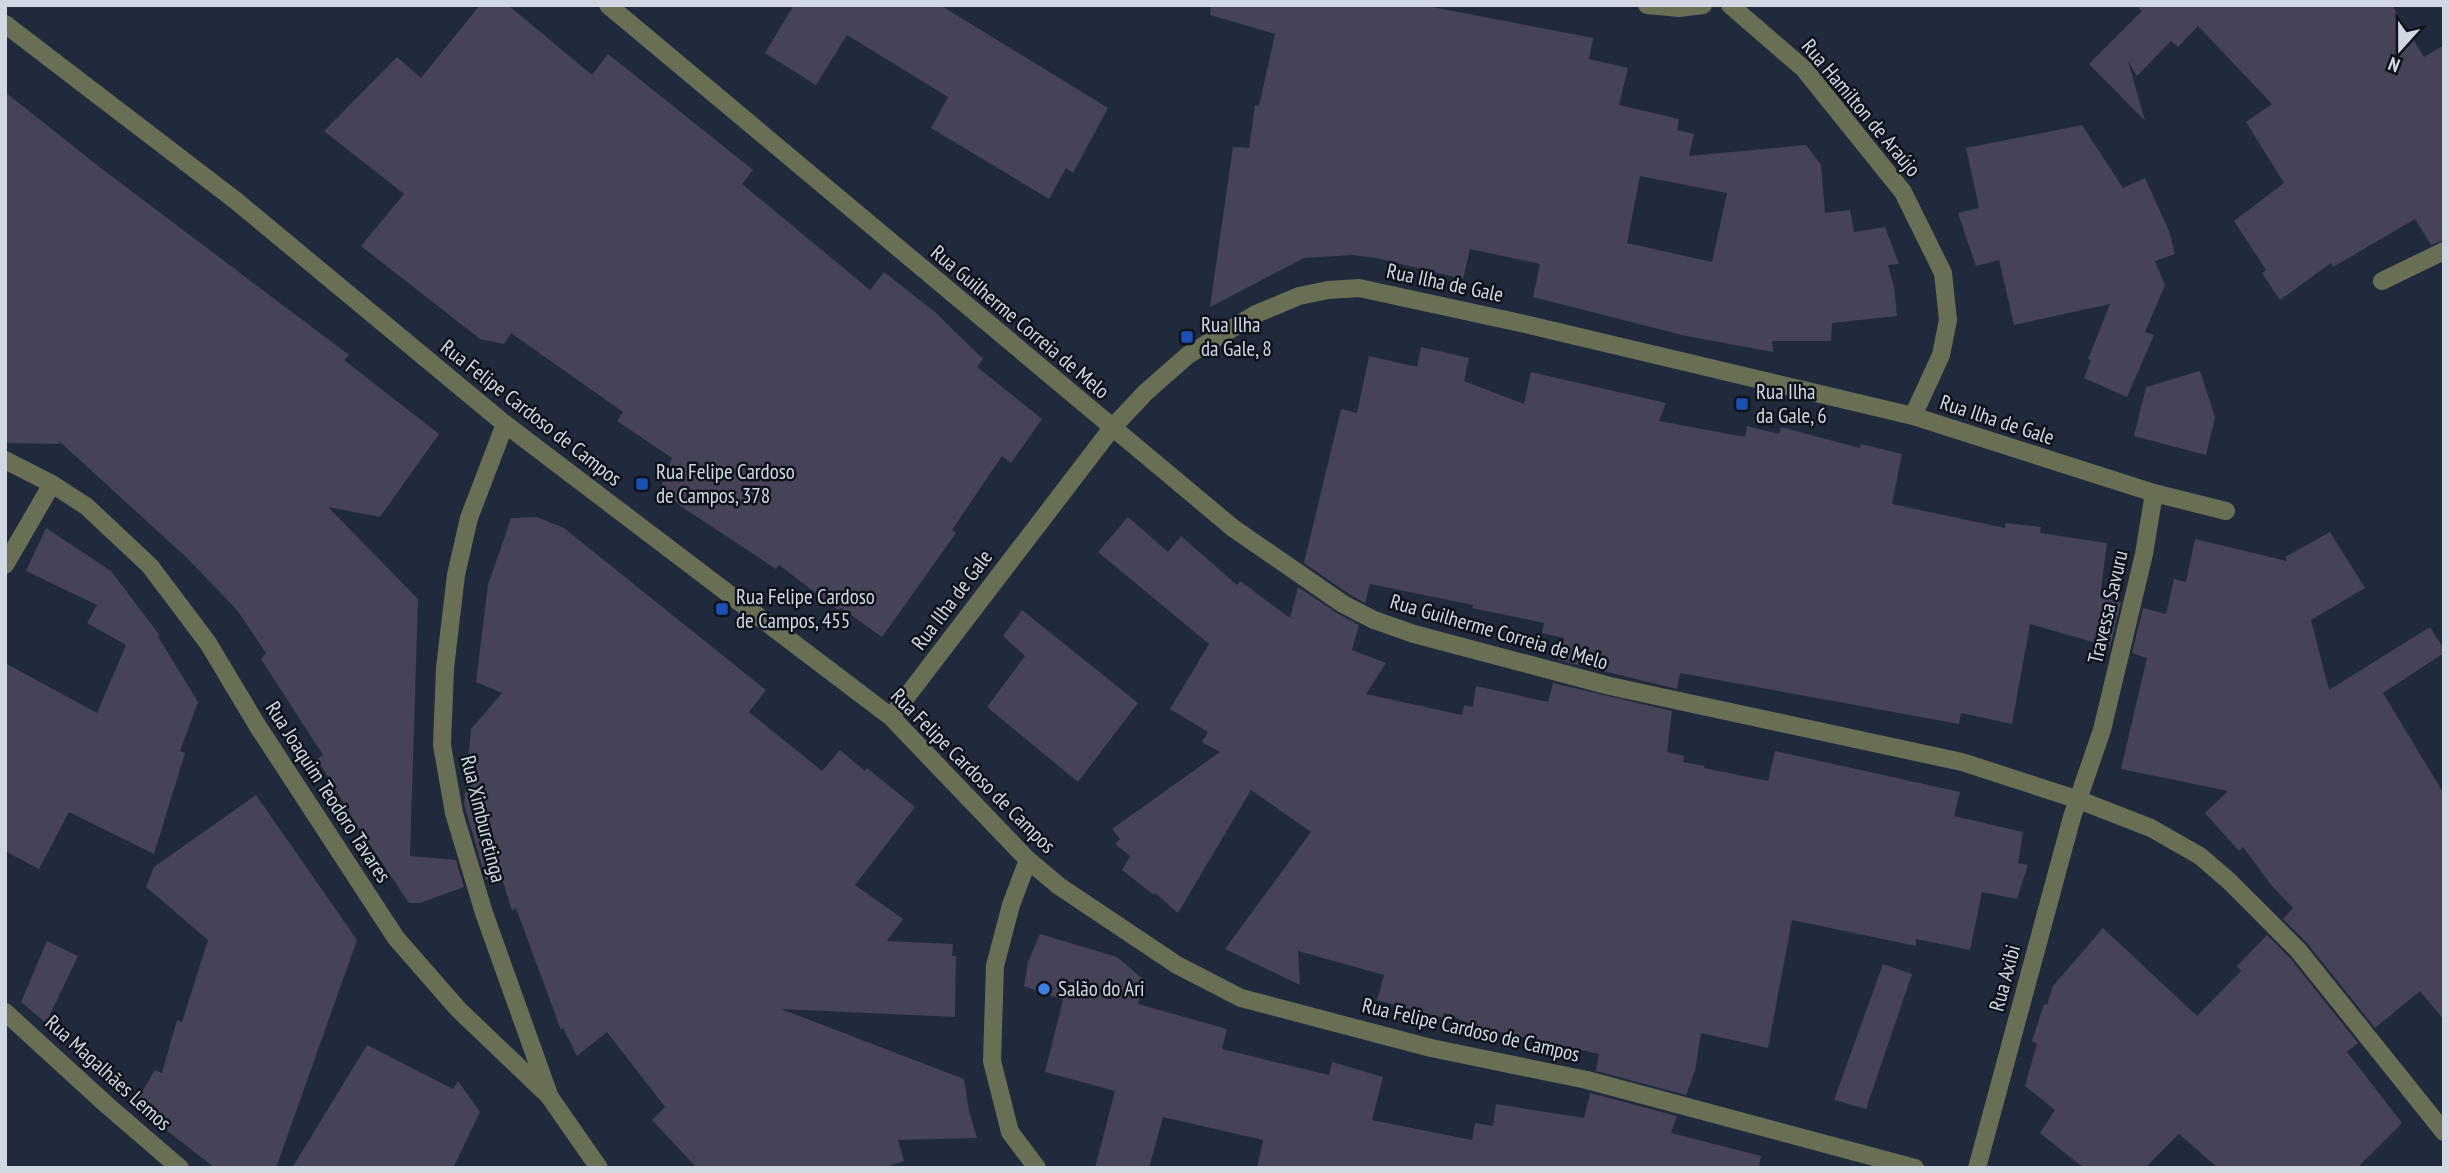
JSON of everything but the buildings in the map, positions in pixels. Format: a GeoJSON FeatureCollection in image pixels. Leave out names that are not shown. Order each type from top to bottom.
{"type":"FeatureCollection","features":[{"type":"Feature","properties":{"kind":"street","name":"Rua Guilherme Correia de Melo"},"geometry":{"type":"LineString","coordinates":[[608,5],[1233,527],[1343,604],[1374,620],[1414,634],[1610,687],[1962,762],[2079,800],[2151,828],[2200,856],[2298,950],[2444,1132]]}},
{"type":"Feature","properties":{"kind":"street"},"geometry":{"type":"LineString","coordinates":[[1647,5],[1679,8],[1703,5]]}},
{"type":"Feature","properties":{"kind":"street","name":"Rua Hamilton de Araújo"},"geometry":{"type":"LineString","coordinates":[[1730,5],[1804,69],[1903,192],[1943,273],[1948,320],[1941,355],[1913,416]]}},
{"type":"Feature","properties":{"kind":"street","name":"Rua Felipe Cardoso de Campos"},"geometry":{"type":"LineString","coordinates":[[5,24],[235,200],[505,424],[891,717],[1028,860],[1059,886],[1177,965],[1241,998],[1431,1048],[1587,1080],[1915,1168]]}},
{"type":"Feature","properties":{"kind":"street"},"geometry":{"type":"LineString","coordinates":[[2382,281],[2444,251]]}},
{"type":"Feature","properties":{"kind":"street","name":"Rua Ilha de Gale"},"geometry":{"type":"LineString","coordinates":[[891,717],[1112,428],[1146,392],[1188,355],[1256,314],[1299,296],[1328,290],[1359,288],[1525,324],[1913,416],[2154,493]]}},
{"type":"Feature","properties":{"kind":"street","name":"Rua Ximburetinga"},"geometry":{"type":"LineString","coordinates":[[505,424],[469,518],[454,583],[445,668],[442,745],[454,813],[484,913],[549,1096]]}},
{"type":"Feature","properties":{"kind":"street","name":"Rua Joaquim Teodoro Tavares"},"geometry":{"type":"LineString","coordinates":[[5,460],[52,484],[86,506],[150,566],[208,643],[257,725],[396,938],[458,1009],[549,1096],[599,1168]]}},
{"type":"Feature","properties":{"kind":"street"},"geometry":{"type":"LineString","coordinates":[[5,565],[52,484]]}},
{"type":"Feature","properties":{"kind":"street"},"geometry":{"type":"LineString","coordinates":[[2154,493],[2226,510]]}},
{"type":"Feature","properties":{"kind":"street","name":"Travessa Savuru"},"geometry":{"type":"LineString","coordinates":[[2079,800],[2111,694],[2144,554],[2154,493]]}},
{"type":"Feature","properties":{"kind":"street","name":"Rua Axibi"},"geometry":{"type":"LineString","coordinates":[[1977,1168],[2079,800]]}},
{"type":"Feature","properties":{"kind":"street"},"geometry":{"type":"LineString","coordinates":[[1028,860],[1011,905],[995,966],[992,1061],[1010,1132],[1037,1168]]}},
{"type":"Feature","properties":{"kind":"street","name":"Rua Magalhães Lemos"},"geometry":{"type":"LineString","coordinates":[[5,1012],[180,1168]]}},
{"type":"Feature","properties":{"kind":"place","name":"Rua Ilha da Gale, 8"},"geometry":{"type":"Point","coordinates":[1187,337]}},
{"type":"Feature","properties":{"kind":"place","name":"Rua Ilha da Gale, 6"},"geometry":{"type":"Point","coordinates":[1742,404]}},
{"type":"Feature","properties":{"kind":"place","name":"Rua Felipe Cardoso de Campos, 378"},"geometry":{"type":"Point","coordinates":[642,484]}},
{"type":"Feature","properties":{"kind":"place","name":"Rua Felipe Cardoso de Campos, 455"},"geometry":{"type":"Point","coordinates":[722,609]}},
{"type":"Feature","properties":{"kind":"place","name":"Salão do Ari"},"geometry":{"type":"Point","coordinates":[1044,989]}}]}
